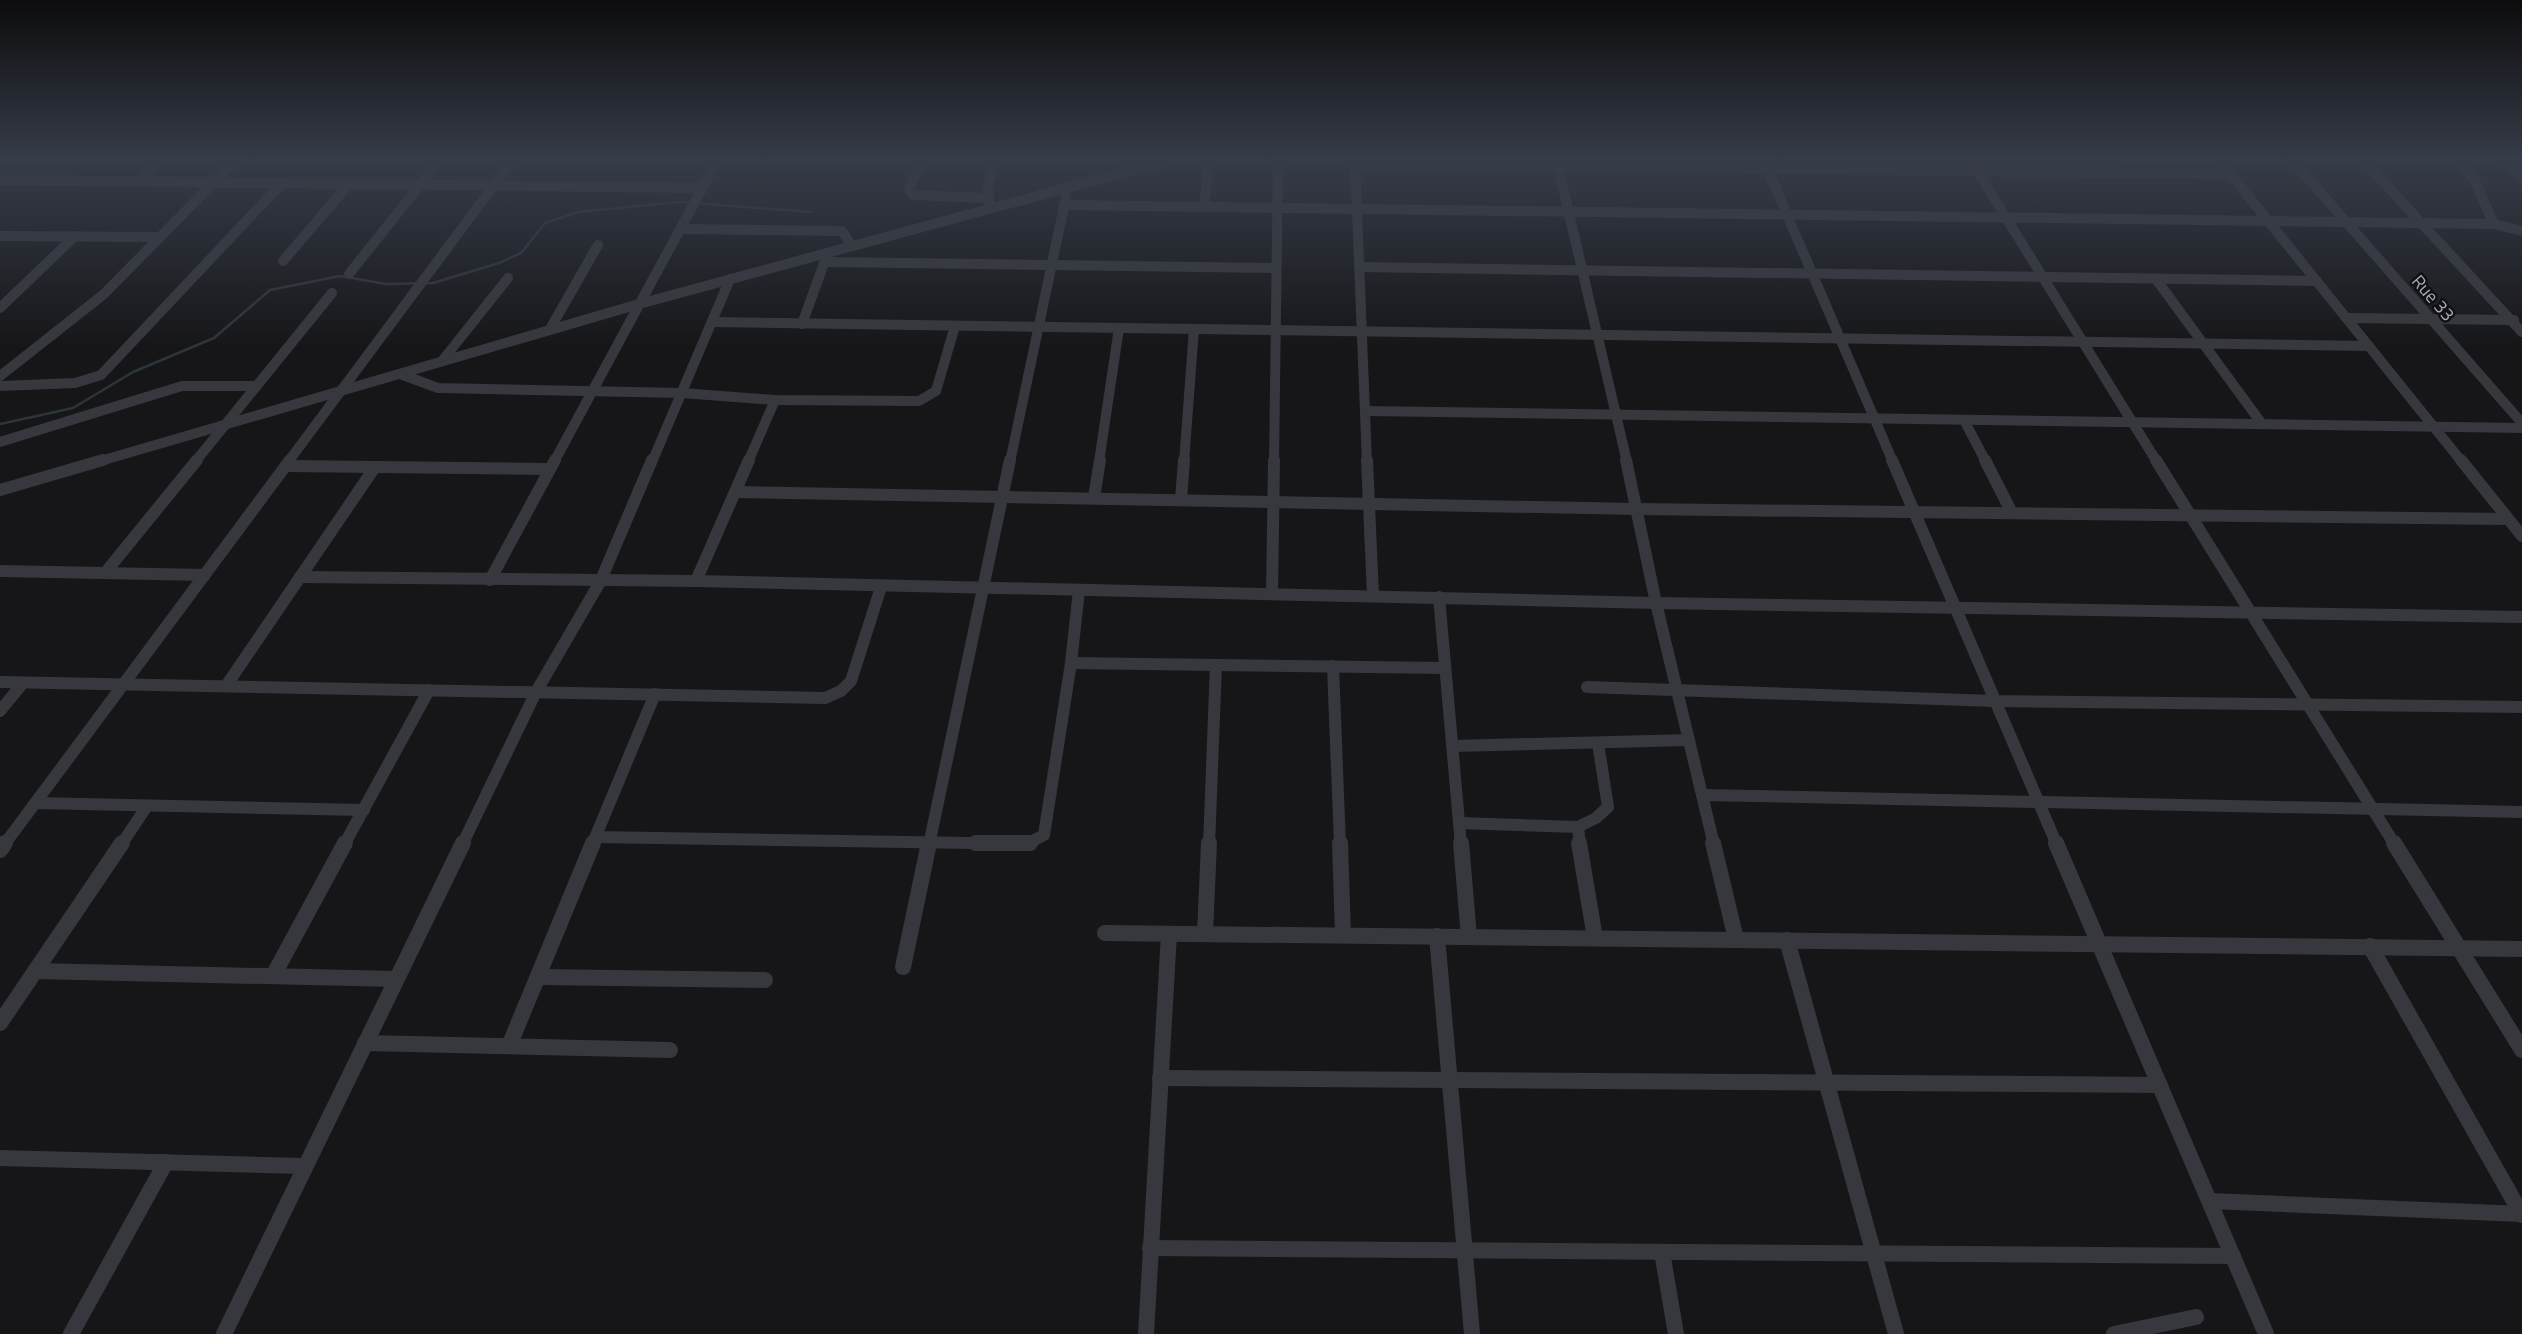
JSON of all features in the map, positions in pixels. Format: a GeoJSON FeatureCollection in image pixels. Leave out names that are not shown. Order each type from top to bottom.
{"type":"FeatureCollection","features":[{"type":"Feature","properties":{"kind":"street"},"geometry":{"type":"LineString","coordinates":[[0,376],[104,294],[174,223]]}},
{"type":"Feature","properties":{"kind":"street"},"geometry":{"type":"LineString","coordinates":[[0,386],[75,383],[102,375],[244,223]]}},
{"type":"Feature","properties":{"kind":"street"},"geometry":{"type":"LineString","coordinates":[[283,261],[315,223]]}},
{"type":"Feature","properties":{"kind":"street"},"geometry":{"type":"LineString","coordinates":[[349,274],[389,223]]}},
{"type":"Feature","properties":{"kind":"street"},"geometry":{"type":"LineString","coordinates":[[0,850],[466,223]]}},
{"type":"Feature","properties":{"kind":"street"},"geometry":{"type":"LineString","coordinates":[[490,580],[683,223]]}},
{"type":"Feature","properties":{"kind":"street"},"geometry":{"type":"LineString","coordinates":[[0,490],[639,304],[826,257],[925,223]]}},
{"type":"Feature","properties":{"kind":"street"},"geometry":{"type":"LineString","coordinates":[[903,967],[1060,223]]}},
{"type":"Feature","properties":{"kind":"street"},"geometry":{"type":"LineString","coordinates":[[1272,594],[1277,223]]}},
{"type":"Feature","properties":{"kind":"street"},"geometry":{"type":"LineString","coordinates":[[1357,223],[1373,596]]}},
{"type":"Feature","properties":{"kind":"street"},"geometry":{"type":"LineString","coordinates":[[1572,223],[1617,415],[1656,603],[1736,939]]}},
{"type":"Feature","properties":{"kind":"street"},"geometry":{"type":"LineString","coordinates":[[1790,223],[2266,1334]]}},
{"type":"Feature","properties":{"kind":"street"},"geometry":{"type":"LineString","coordinates":[[2010,223],[2522,1050]]}},
{"type":"Feature","properties":{"kind":"street"},"geometry":{"type":"LineString","coordinates":[[2270,223],[2522,536]]}},
{"type":"Feature","properties":{"kind":"street","name":"Rue 33"},"geometry":{"type":"LineString","coordinates":[[2348,223],[2522,425]]}},
{"type":"Feature","properties":{"kind":"street"},"geometry":{"type":"LineString","coordinates":[[2367,223],[2494,224],[2522,231]]}},
{"type":"Feature","properties":{"kind":"street"},"geometry":{"type":"LineString","coordinates":[[2422,224],[2517,320],[2522,332]]}},
{"type":"Feature","properties":{"kind":"street"},"geometry":{"type":"LineString","coordinates":[[680,229],[842,231],[852,246]]}},
{"type":"Feature","properties":{"kind":"street"},"geometry":{"type":"LineString","coordinates":[[0,236],[161,237]]}},
{"type":"Feature","properties":{"kind":"street"},"geometry":{"type":"LineString","coordinates":[[0,308],[75,236]]}},
{"type":"Feature","properties":{"kind":"street"},"geometry":{"type":"LineString","coordinates":[[551,329],[598,245]]}},
{"type":"Feature","properties":{"kind":"street"},"geometry":{"type":"LineString","coordinates":[[826,257],[1051,266],[1276,268]]}},
{"type":"Feature","properties":{"kind":"street"},"geometry":{"type":"LineString","coordinates":[[802,324],[826,257]]}},
{"type":"Feature","properties":{"kind":"street"},"geometry":{"type":"LineString","coordinates":[[1359,267],[2317,281]]}},
{"type":"Feature","properties":{"kind":"street"},"geometry":{"type":"LineString","coordinates":[[442,361],[508,278]]}},
{"type":"Feature","properties":{"kind":"street"},"geometry":{"type":"LineString","coordinates":[[223,1334],[536,692],[600,582],[730,279]]}},
{"type":"Feature","properties":{"kind":"street"},"geometry":{"type":"LineString","coordinates":[[2157,279],[2262,424]]}},
{"type":"Feature","properties":{"kind":"street"},"geometry":{"type":"LineString","coordinates":[[105,573],[332,293]]}},
{"type":"Feature","properties":{"kind":"street"},"geometry":{"type":"LineString","coordinates":[[2346,318],[2517,320]]}},
{"type":"Feature","properties":{"kind":"street"},"geometry":{"type":"LineString","coordinates":[[712,322],[2369,346]]}},
{"type":"Feature","properties":{"kind":"street"},"geometry":{"type":"LineString","coordinates":[[400,373],[438,388],[682,393],[775,400],[925,400],[936,391],[956,326]]}},
{"type":"Feature","properties":{"kind":"street"},"geometry":{"type":"LineString","coordinates":[[1094,498],[1119,328]]}},
{"type":"Feature","properties":{"kind":"street"},"geometry":{"type":"LineString","coordinates":[[1181,500],[1194,329]]}},
{"type":"Feature","properties":{"kind":"street"},"geometry":{"type":"LineString","coordinates":[[0,442],[182,386],[257,386]]}},
{"type":"Feature","properties":{"kind":"street"},"geometry":{"type":"LineString","coordinates":[[696,581],[775,400]]}},
{"type":"Feature","properties":{"kind":"street"},"geometry":{"type":"LineString","coordinates":[[1365,411],[2434,427],[2522,425]]}},
{"type":"Feature","properties":{"kind":"street"},"geometry":{"type":"LineString","coordinates":[[1964,420],[2012,513]]}},
{"type":"Feature","properties":{"kind":"street"},"geometry":{"type":"LineString","coordinates":[[286,466],[550,469]]}},
{"type":"Feature","properties":{"kind":"street"},"geometry":{"type":"LineString","coordinates":[[226,687],[375,467]]}},
{"type":"Feature","properties":{"kind":"street"},"geometry":{"type":"LineString","coordinates":[[736,492],[1637,509],[2508,519]]}},
{"type":"Feature","properties":{"kind":"street"},"geometry":{"type":"LineString","coordinates":[[0,571],[205,575]]}},
{"type":"Feature","properties":{"kind":"street"},"geometry":{"type":"LineString","coordinates":[[300,577],[696,581],[1656,603],[2522,617]]}},
{"type":"Feature","properties":{"kind":"street"},"geometry":{"type":"LineString","coordinates":[[0,682],[825,698],[841,691],[851,681],[881,587]]}},
{"type":"Feature","properties":{"kind":"street"},"geometry":{"type":"LineString","coordinates":[[596,837],[1027,844],[1037,841],[1044,835],[1071,663],[1079,590]]}},
{"type":"Feature","properties":{"kind":"street"},"geometry":{"type":"LineString","coordinates":[[1439,597],[1469,937]]}},
{"type":"Feature","properties":{"kind":"street"},"geometry":{"type":"LineString","coordinates":[[1071,663],[1445,668]]}},
{"type":"Feature","properties":{"kind":"street"},"geometry":{"type":"LineString","coordinates":[[1205,934],[1216,665]]}},
{"type":"Feature","properties":{"kind":"street"},"geometry":{"type":"LineString","coordinates":[[1333,666],[1343,935]]}},
{"type":"Feature","properties":{"kind":"street"},"geometry":{"type":"LineString","coordinates":[[0,711],[23,683]]}},
{"type":"Feature","properties":{"kind":"street"},"geometry":{"type":"LineString","coordinates":[[1587,687],[1996,701],[2522,707]]}},
{"type":"Feature","properties":{"kind":"street"},"geometry":{"type":"LineString","coordinates":[[273,976],[429,690]]}},
{"type":"Feature","properties":{"kind":"street"},"geometry":{"type":"LineString","coordinates":[[509,1046],[654,694]]}},
{"type":"Feature","properties":{"kind":"street"},"geometry":{"type":"LineString","coordinates":[[1452,746],[1689,740]]}},
{"type":"Feature","properties":{"kind":"street"},"geometry":{"type":"LineString","coordinates":[[1459,823],[1578,828],[1596,818],[1608,807],[1598,743]]}},
{"type":"Feature","properties":{"kind":"street"},"geometry":{"type":"LineString","coordinates":[[1702,795],[2522,811]]}},
{"type":"Feature","properties":{"kind":"street"},"geometry":{"type":"LineString","coordinates":[[35,803],[364,810]]}},
{"type":"Feature","properties":{"kind":"street"},"geometry":{"type":"LineString","coordinates":[[0,1023],[147,806]]}},
{"type":"Feature","properties":{"kind":"street"},"geometry":{"type":"LineString","coordinates":[[1578,828],[1582,871],[1595,938]]}},
{"type":"Feature","properties":{"kind":"street"},"geometry":{"type":"LineString","coordinates":[[1105,933],[2522,949]]}},
{"type":"Feature","properties":{"kind":"street"},"geometry":{"type":"LineString","coordinates":[[1146,1334],[1169,934]]}},
{"type":"Feature","properties":{"kind":"street"},"geometry":{"type":"LineString","coordinates":[[1437,936],[1472,1334]]}},
{"type":"Feature","properties":{"kind":"street"},"geometry":{"type":"LineString","coordinates":[[1787,940],[1896,1334]]}},
{"type":"Feature","properties":{"kind":"street"},"geometry":{"type":"LineString","coordinates":[[2370,946],[2522,1214]]}},
{"type":"Feature","properties":{"kind":"street"},"geometry":{"type":"LineString","coordinates":[[35,971],[396,979]]}},
{"type":"Feature","properties":{"kind":"street"},"geometry":{"type":"LineString","coordinates":[[538,977],[765,980]]}},
{"type":"Feature","properties":{"kind":"street"},"geometry":{"type":"LineString","coordinates":[[365,1043],[670,1050]]}},
{"type":"Feature","properties":{"kind":"street"},"geometry":{"type":"LineString","coordinates":[[1160,1078],[2160,1085]]}},
{"type":"Feature","properties":{"kind":"street"},"geometry":{"type":"LineString","coordinates":[[0,1158],[305,1166]]}},
{"type":"Feature","properties":{"kind":"street"},"geometry":{"type":"LineString","coordinates":[[71,1334],[166,1162]]}},
{"type":"Feature","properties":{"kind":"street"},"geometry":{"type":"LineString","coordinates":[[2210,1201],[2522,1214]]}},
{"type":"Feature","properties":{"kind":"street"},"geometry":{"type":"LineString","coordinates":[[1150,1248],[2233,1256]]}},
{"type":"Feature","properties":{"kind":"street"},"geometry":{"type":"LineString","coordinates":[[1662,1252],[1676,1334]]}},
{"type":"Feature","properties":{"kind":"street"},"geometry":{"type":"LineString","coordinates":[[2114,1334],[2196,1317]]}},
{"type":"Feature","properties":{"kind":"waterway"},"geometry":{"type":"LineString","coordinates":[[0,424],[73,408],[133,372],[214,338],[270,290],[340,276],[386,284],[433,283],[499,263],[521,253],[545,223]]}}]}
